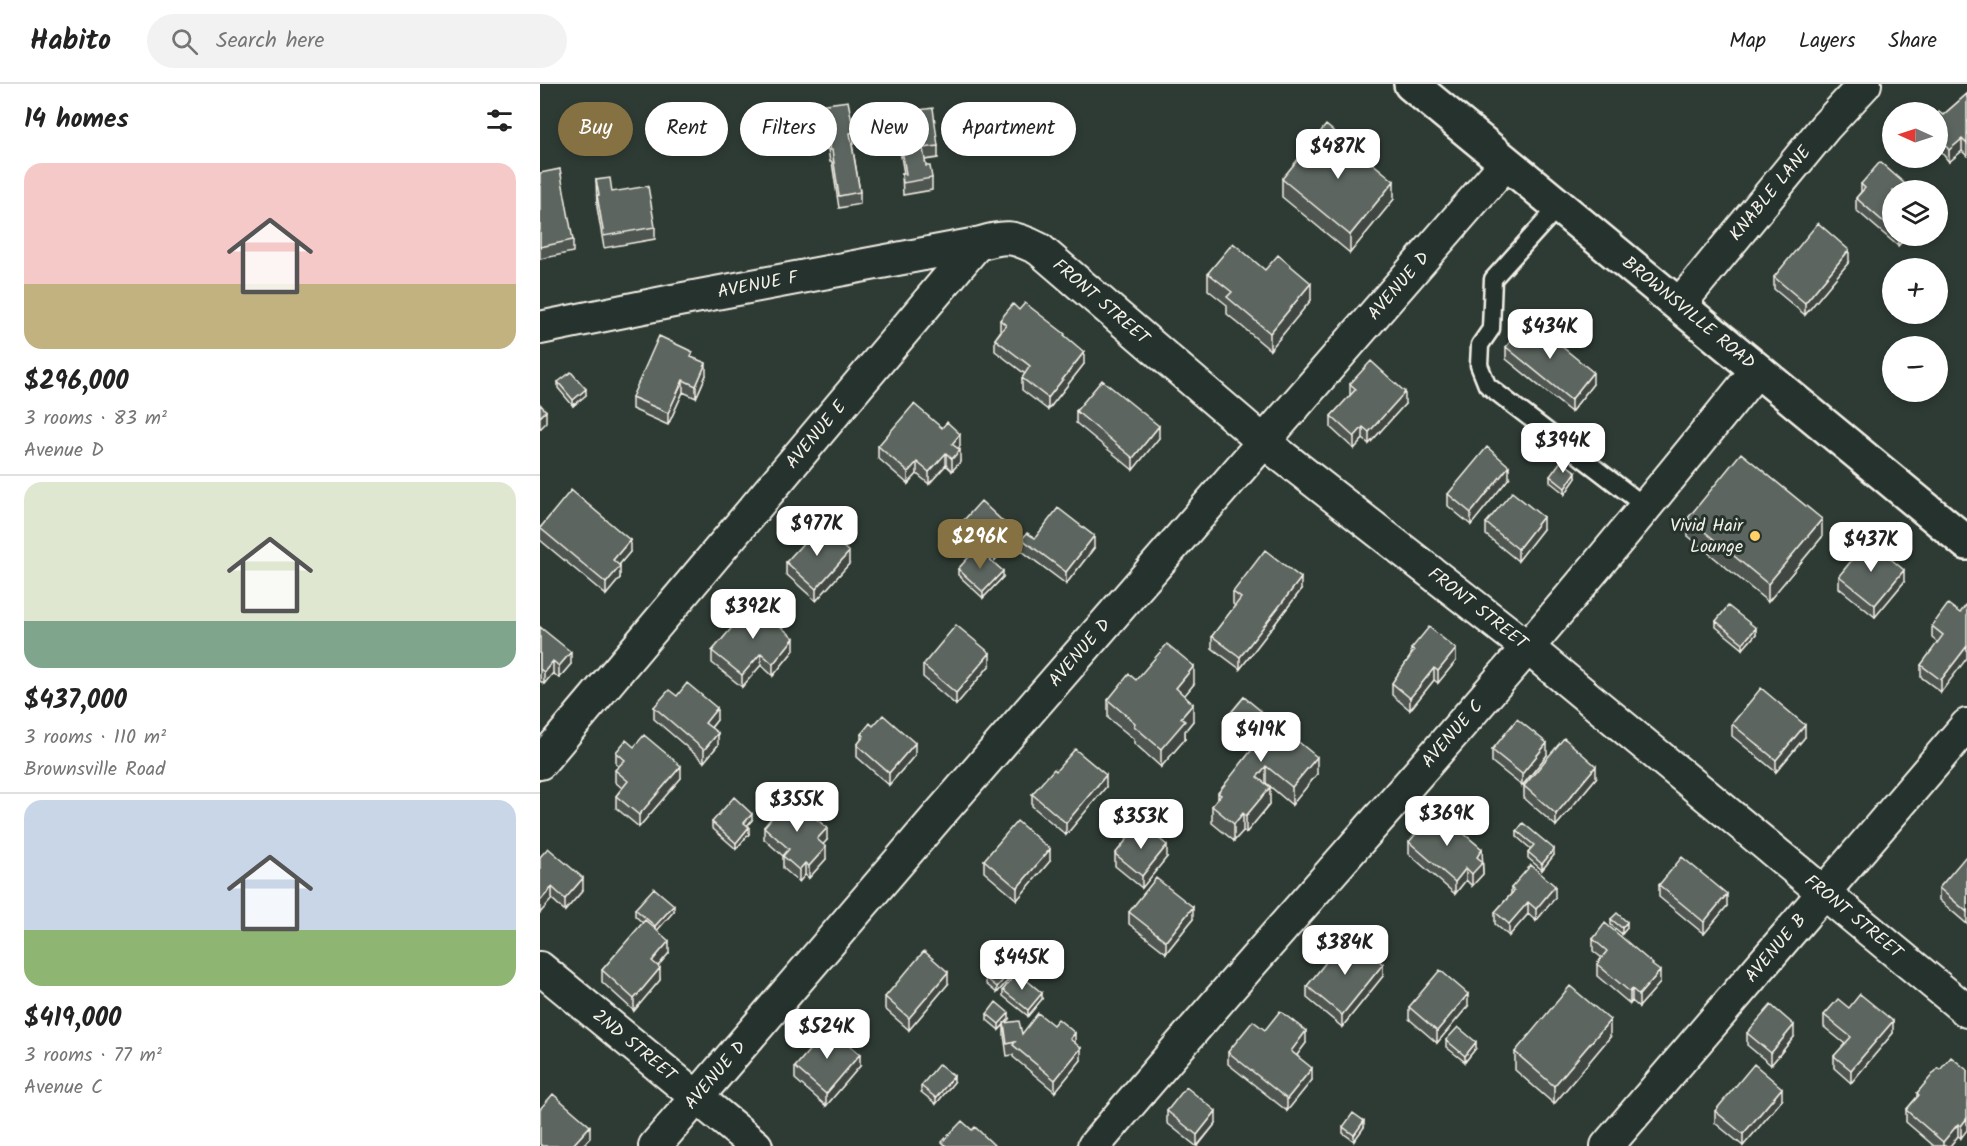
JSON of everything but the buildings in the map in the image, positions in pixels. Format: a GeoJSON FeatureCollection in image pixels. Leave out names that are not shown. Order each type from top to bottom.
{"type":"FeatureCollection","features":[{"type":"Feature","properties":{"kind":"street","name":"BROWNSVILLE ROAD"},"geometry":{"type":"LineString","coordinates":[[1411,84],[1967,543]]}},
{"type":"Feature","properties":{"kind":"street","name":"KNABLE LANE"},"geometry":{"type":"LineString","coordinates":[[1679,305],[1825,127],[1865,84]]}},
{"type":"Feature","properties":{"kind":"street","name":"AVENUE D"},"geometry":{"type":"LineString","coordinates":[[655,1146],[930,825],[1506,163]]}},
{"type":"Feature","properties":{"kind":"street","name":"FRONT STREET"},"geometry":{"type":"LineString","coordinates":[[977,244],[1003,237],[1019,239],[1039,249],[1264,442],[1528,648],[1967,1011]]}},
{"type":"Feature","properties":{"kind":"street","name":"AVENUE F"},"geometry":{"type":"LineString","coordinates":[[540,328],[977,244]]}},
{"type":"Feature","properties":{"kind":"street","name":"AVENUE E"},"geometry":{"type":"LineString","coordinates":[[540,763],[977,244]]}},
{"type":"Feature","properties":{"kind":"street","name":"AVENUE C"},"geometry":{"type":"LineString","coordinates":[[1094,1146],[1528,648],[1647,507],[1757,370]]}},
{"type":"Feature","properties":{"kind":"street","name":"AVENUE B"},"geometry":{"type":"LineString","coordinates":[[1607,1146],[1967,725]]}},
{"type":"Feature","properties":{"kind":"street","name":"2ND STREET"},"geometry":{"type":"LineString","coordinates":[[540,968],[756,1146]]}},
{"type":"Feature","properties":{"kind":"lane"},"geometry":{"type":"LineString","coordinates":[[1559,206],[1493,279],[1491,329],[1480,345],[1479,365],[1487,385],[1647,507]]}},
{"type":"Feature","properties":{"kind":"place","name":"Vivid Hair Lounge"},"geometry":{"type":"Point","coordinates":[1755,536]}}]}
